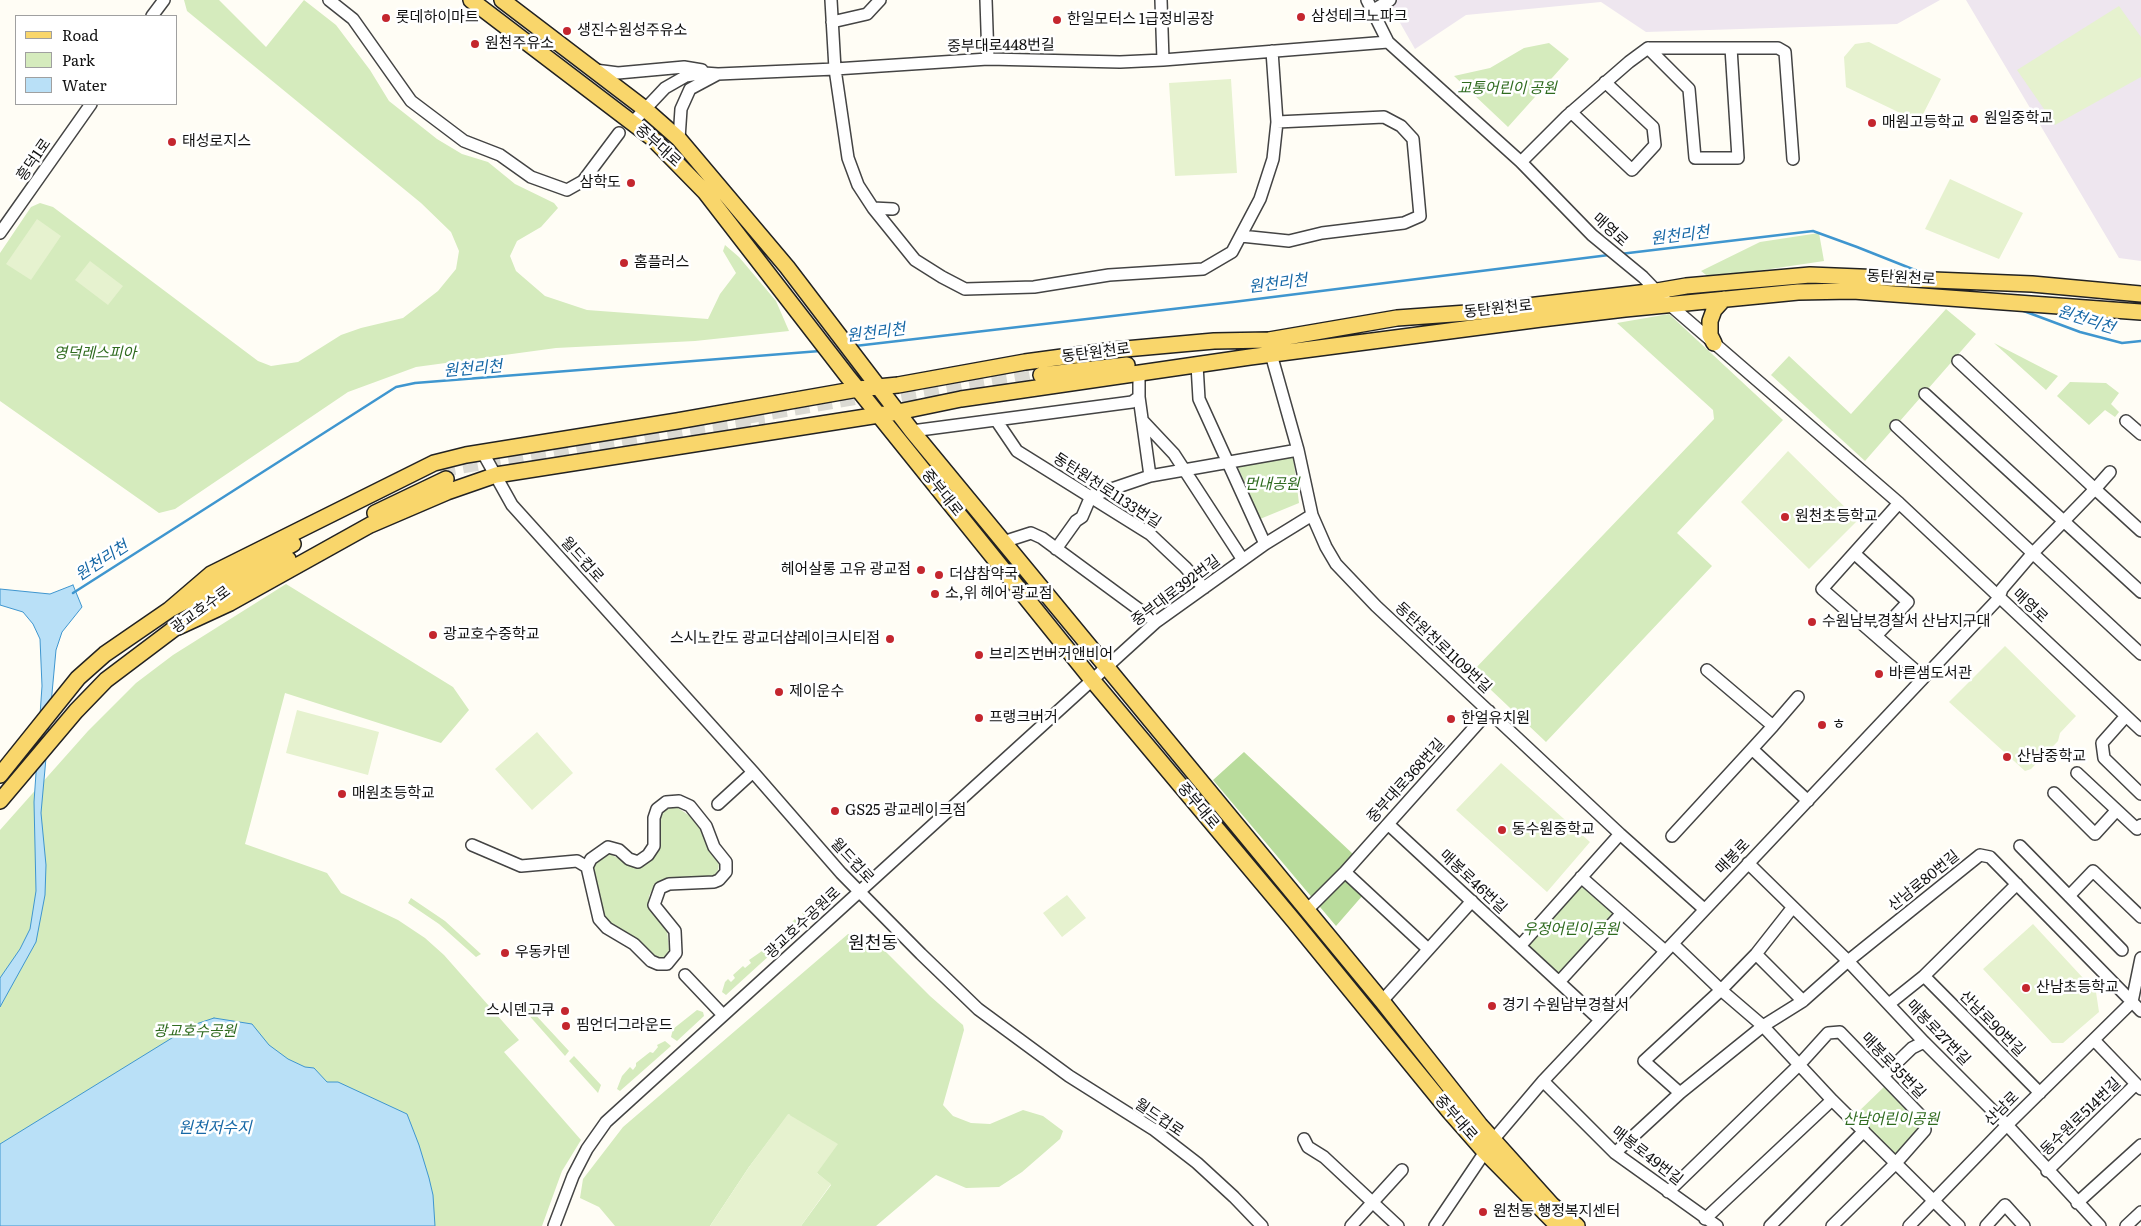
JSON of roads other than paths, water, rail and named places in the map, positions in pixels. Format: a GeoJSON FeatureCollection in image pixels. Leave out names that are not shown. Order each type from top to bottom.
{"type":"FeatureCollection","features":[{"type":"Feature","properties":{"kind":"main road","name":"중부대로"},"geometry":{"type":"LineString","coordinates":[[502,0],[612,83],[679,139],[787,267],[912,431],[1382,1001],[1462,1102],[1489,1146],[1556,1226]]}},
{"type":"Feature","properties":{"kind":"main road","name":"중부대로"},"geometry":{"type":"LineString","coordinates":[[480,3],[554,63],[645,132],[705,192],[853,383],[1093,681],[1294,920],[1450,1111],[1552,1205],[1578,1226]]}},
{"type":"Feature","properties":{"kind":"main road"},"geometry":{"type":"LineString","coordinates":[[554,63],[562,61],[601,89],[607,90],[612,83]]}},
{"type":"Feature","properties":{"kind":"main road","name":"동탄원천로"},"geometry":{"type":"LineString","coordinates":[[169,610],[211,574],[434,463],[853,383],[875,382],[1114,350],[1214,341],[1268,340],[1397,318],[1467,313],[1686,286],[1810,275],[2032,284],[2141,294]]}},
{"type":"Feature","properties":{"kind":"main road","name":"동탄원천로"},"geometry":{"type":"LineString","coordinates":[[178,627],[230,602],[370,524],[448,492],[496,475],[880,415],[961,399],[1196,365],[1606,311],[1829,291],[1853,291],[2141,312]]}},
{"type":"Feature","properties":{"kind":"main road"},"geometry":{"type":"LineString","coordinates":[[1714,343],[1710,335],[1710,321],[1714,310],[1724,299]]}},
{"type":"Feature","properties":{"kind":"main road"},"geometry":{"type":"LineString","coordinates":[[1268,340],[1040,371],[1216,354],[1270,356]]}},
{"type":"Feature","properties":{"kind":"main road","name":"광교호수로"},"geometry":{"type":"LineString","coordinates":[[0,775],[78,678],[105,654],[169,610],[371,504],[443,475],[224,591],[106,680],[76,711],[0,801]]}},
{"type":"Feature","properties":{"kind":"main road"},"geometry":{"type":"LineString","coordinates":[[1450,1111],[1462,1102]]}},
{"type":"Feature","properties":{"kind":"street"},"geometry":{"type":"LineString","coordinates":[[329,0],[353,19],[411,101],[464,141],[500,154],[531,177],[567,190],[583,181],[619,133],[620,122],[617,111]]}},
{"type":"Feature","properties":{"kind":"street"},"geometry":{"type":"LineString","coordinates":[[831,0],[835,69],[848,158],[858,185],[873,208],[915,260],[965,289],[1034,287],[1109,275],[1203,269],[1232,252],[1260,199],[1273,159],[1277,122],[1272,51]]}},
{"type":"Feature","properties":{"kind":"street"},"geometry":{"type":"LineString","coordinates":[[832,22],[867,14],[880,0]]}},
{"type":"Feature","properties":{"kind":"street"},"geometry":{"type":"LineString","coordinates":[[986,0],[988,59]]}},
{"type":"Feature","properties":{"kind":"street"},"geometry":{"type":"LineString","coordinates":[[1161,0],[1162,60]]}},
{"type":"Feature","properties":{"kind":"street","name":"매영로"},"geometry":{"type":"LineString","coordinates":[[1367,0],[1388,42],[1521,162],[1592,236],[1643,277],[1670,306],[1899,504],[2141,730]]}},
{"type":"Feature","properties":{"kind":"street"},"geometry":{"type":"LineString","coordinates":[[1372,11],[1390,0]]}},
{"type":"Feature","properties":{"kind":"street"},"geometry":{"type":"LineString","coordinates":[[152,15],[158,2]]}},
{"type":"Feature","properties":{"kind":"street","name":"중부대로448번길"},"geometry":{"type":"LineString","coordinates":[[632,123],[664,88],[686,76],[704,73],[835,69],[988,59],[1120,62],[1388,42]]}},
{"type":"Feature","properties":{"kind":"street"},"geometry":{"type":"LineString","coordinates":[[1521,162],[1571,112],[1648,48],[1778,48],[1785,52],[1793,159]]}},
{"type":"Feature","properties":{"kind":"street"},"geometry":{"type":"LineString","coordinates":[[1648,48],[1688,89],[1695,158],[1738,158],[1731,48]]}},
{"type":"Feature","properties":{"kind":"street"},"geometry":{"type":"LineString","coordinates":[[595,70],[618,73],[684,66],[718,74]]}},
{"type":"Feature","properties":{"kind":"street"},"geometry":{"type":"LineString","coordinates":[[679,139],[681,109],[690,89],[718,74]]}},
{"type":"Feature","properties":{"kind":"street"},"geometry":{"type":"LineString","coordinates":[[1571,112],[1632,170],[1655,145],[1653,127],[1605,82]]}},
{"type":"Feature","properties":{"kind":"street","name":"흥덕1로"},"geometry":{"type":"LineString","coordinates":[[0,233],[90,105]]}},
{"type":"Feature","properties":{"kind":"street"},"geometry":{"type":"LineString","coordinates":[[1241,236],[1289,241],[1322,233],[1404,223],[1420,216],[1413,139],[1400,126],[1384,117],[1277,122]]}},
{"type":"Feature","properties":{"kind":"street"},"geometry":{"type":"LineString","coordinates":[[619,133],[645,132]]}},
{"type":"Feature","properties":{"kind":"street"},"geometry":{"type":"LineString","coordinates":[[873,208],[893,209]]}},
{"type":"Feature","properties":{"kind":"street","name":"동탄원천로1109번길"},"geometry":{"type":"LineString","coordinates":[[1268,340],[1270,356],[1298,450],[1312,515],[1326,547],[1336,564],[1376,606],[1620,834],[1704,909]]}},
{"type":"Feature","properties":{"kind":"street"},"geometry":{"type":"LineString","coordinates":[[1958,361],[2141,531]]}},
{"type":"Feature","properties":{"kind":"street"},"geometry":{"type":"LineString","coordinates":[[1196,365],[1199,399],[1265,544]]}},
{"type":"Feature","properties":{"kind":"street"},"geometry":{"type":"LineString","coordinates":[[1139,373],[1139,397],[1150,476]]}},
{"type":"Feature","properties":{"kind":"street"},"geometry":{"type":"LineString","coordinates":[[1925,394],[2141,592]]}},
{"type":"Feature","properties":{"kind":"street"},"geometry":{"type":"LineString","coordinates":[[912,431],[1132,402],[1139,397]]}},
{"type":"Feature","properties":{"kind":"street","name":"동탄원천로1133번길"},"geometry":{"type":"LineString","coordinates":[[996,420],[1017,451],[1150,534],[1186,567],[1204,588]]}},
{"type":"Feature","properties":{"kind":"street","name":"중부대로392번길"},"geometry":{"type":"LineString","coordinates":[[1142,420],[1174,454],[1243,560]]}},
{"type":"Feature","properties":{"kind":"street"},"geometry":{"type":"LineString","coordinates":[[2126,421],[2141,434]]}},
{"type":"Feature","properties":{"kind":"street"},"geometry":{"type":"LineString","coordinates":[[1896,426],[2141,654]]}},
{"type":"Feature","properties":{"kind":"street"},"geometry":{"type":"LineString","coordinates":[[1056,549],[1076,521],[1082,517],[1091,496],[1150,476],[1298,450]]}},
{"type":"Feature","properties":{"kind":"street","name":"월드컵로"},"geometry":{"type":"LineString","coordinates":[[483,453],[512,505],[860,892],[978,1009],[1069,1076],[1153,1129],[1197,1163],[1262,1226]]}},
{"type":"Feature","properties":{"kind":"street","name":"매봉로"},"geometry":{"type":"LineString","coordinates":[[1435,1226],[1489,1146],[1543,1081],[1999,598],[2002,589],[2032,554],[2110,472]]}},
{"type":"Feature","properties":{"kind":"street"},"geometry":{"type":"LineString","coordinates":[[1899,504],[1822,589],[1923,677]]}},
{"type":"Feature","properties":{"kind":"street","name":"중부대로392번길"},"geometry":{"type":"LineString","coordinates":[[1107,668],[1156,622],[1265,544],[1312,515]]}},
{"type":"Feature","properties":{"kind":"street"},"geometry":{"type":"LineString","coordinates":[[1003,542],[1031,533],[1156,622]]}},
{"type":"Feature","properties":{"kind":"street"},"geometry":{"type":"LineString","coordinates":[[1855,554],[1908,602],[1876,636]]}},
{"type":"Feature","properties":{"kind":"street","name":"광교호수공원로"},"geometry":{"type":"LineString","coordinates":[[554,1226],[573,1176],[587,1149],[606,1122],[1107,668]]}},
{"type":"Feature","properties":{"kind":"street"},"geometry":{"type":"LineString","coordinates":[[1707,670],[1773,726]]}},
{"type":"Feature","properties":{"kind":"street"},"geometry":{"type":"LineString","coordinates":[[1672,836],[1798,697]]}},
{"type":"Feature","properties":{"kind":"street","name":"중부대로368번길"},"geometry":{"type":"LineString","coordinates":[[1307,910],[1345,872],[1489,711]]}},
{"type":"Feature","properties":{"kind":"street"},"geometry":{"type":"LineString","coordinates":[[2126,716],[2102,743],[2104,758],[2141,794]]}},
{"type":"Feature","properties":{"kind":"street"},"geometry":{"type":"LineString","coordinates":[[1752,749],[1808,802]]}},
{"type":"Feature","properties":{"kind":"street"},"geometry":{"type":"LineString","coordinates":[[718,804],[753,772]]}},
{"type":"Feature","properties":{"kind":"street"},"geometry":{"type":"LineString","coordinates":[[2077,773],[2137,830],[2141,825]]}},
{"type":"Feature","properties":{"kind":"street"},"geometry":{"type":"LineString","coordinates":[[2054,793],[2095,834],[2116,811]]}},
{"type":"Feature","properties":{"kind":"street"},"geometry":{"type":"LineString","coordinates":[[472,845],[521,866],[577,861],[587,867],[599,919],[607,928],[634,944],[658,964],[667,964],[676,953],[675,932],[654,905],[660,888],[669,884],[714,882],[719,880],[726,872],[726,862],[714,847],[706,826],[690,806],[679,801],[666,802],[657,809],[654,818],[654,846],[648,855],[638,862],[629,859],[619,850],[608,848],[591,859],[587,867]]}},
{"type":"Feature","properties":{"kind":"street","name":"매봉로46번길"},"geometry":{"type":"LineString","coordinates":[[1388,824],[1600,1020]]}},
{"type":"Feature","properties":{"kind":"street"},"geometry":{"type":"LineString","coordinates":[[1520,946],[1620,834]]}},
{"type":"Feature","properties":{"kind":"street"},"geometry":{"type":"LineString","coordinates":[[2020,846],[2122,950]]}},
{"type":"Feature","properties":{"kind":"street","name":"산남로80번길"},"geometry":{"type":"LineString","coordinates":[[1848,961],[1980,855],[1990,857],[2141,1011]]}},
{"type":"Feature","properties":{"kind":"street","name":"매봉로27번길"},"geometry":{"type":"LineString","coordinates":[[1748,863],[1848,961],[1924,1042],[2007,1125]]}},
{"type":"Feature","properties":{"kind":"street"},"geometry":{"type":"LineString","coordinates":[[2069,896],[2093,871],[2141,917]]}},
{"type":"Feature","properties":{"kind":"street"},"geometry":{"type":"LineString","coordinates":[[1345,872],[1428,948]]}},
{"type":"Feature","properties":{"kind":"street"},"geometry":{"type":"LineString","coordinates":[[1581,877],[1622,913],[1669,948],[1764,1026],[1832,1100],[1959,1226]]}},
{"type":"Feature","properties":{"kind":"street"},"geometry":{"type":"LineString","coordinates":[[1889,1004],[1924,976],[2017,884]]}},
{"type":"Feature","properties":{"kind":"street"},"geometry":{"type":"LineString","coordinates":[[1382,1001],[1428,948],[1472,902]]}},
{"type":"Feature","properties":{"kind":"street"},"geometry":{"type":"LineString","coordinates":[[1680,1094],[1644,1061],[1721,990],[1756,954],[1793,907]]}},
{"type":"Feature","properties":{"kind":"street"},"geometry":{"type":"LineString","coordinates":[[1559,982],[1622,913]]}},
{"type":"Feature","properties":{"kind":"street"},"geometry":{"type":"LineString","coordinates":[[1756,954],[1803,1001]]}},
{"type":"Feature","properties":{"kind":"street"},"geometry":{"type":"LineString","coordinates":[[2132,1002],[2141,958]]}},
{"type":"Feature","properties":{"kind":"street"},"geometry":{"type":"LineString","coordinates":[[1615,1153],[1680,1094],[1764,1026],[1803,1001],[1848,961]]}},
{"type":"Feature","properties":{"kind":"street"},"geometry":{"type":"LineString","coordinates":[[685,975],[722,1015]]}},
{"type":"Feature","properties":{"kind":"street","name":"산남로90번길"},"geometry":{"type":"LineString","coordinates":[[1924,976],[2040,1092]]}},
{"type":"Feature","properties":{"kind":"street","name":"산남로"},"geometry":{"type":"LineString","coordinates":[[1909,1226],[2007,1125],[2132,1002]]}},
{"type":"Feature","properties":{"kind":"street","name":"매봉로35번길"},"geometry":{"type":"LineString","coordinates":[[1668,1192],[1799,1065],[1828,1033],[1840,1032],[1924,1119],[1925,1130],[1896,1164],[1832,1226]]}},
{"type":"Feature","properties":{"kind":"street"},"geometry":{"type":"LineString","coordinates":[[2094,1040],[2138,1086]]}},
{"type":"Feature","properties":{"kind":"street"},"geometry":{"type":"LineString","coordinates":[[1883,1076],[1912,1048],[1924,1042]]}},
{"type":"Feature","properties":{"kind":"street","name":"매봉로49번길"},"geometry":{"type":"LineString","coordinates":[[1543,1081],[1615,1153],[1705,1219],[1718,1226]]}},
{"type":"Feature","properties":{"kind":"street","name":"동수원로514번길"},"geometry":{"type":"LineString","coordinates":[[2047,1170],[2138,1086]]}},
{"type":"Feature","properties":{"kind":"street"},"geometry":{"type":"LineString","coordinates":[[1705,1219],[1832,1100]]}},
{"type":"Feature","properties":{"kind":"street","name":"동수원로514번길"},"geometry":{"type":"LineString","coordinates":[[2007,1125],[2100,1226]]}},
{"type":"Feature","properties":{"kind":"street"},"geometry":{"type":"LineString","coordinates":[[1770,1226],[1864,1131]]}},
{"type":"Feature","properties":{"kind":"street"},"geometry":{"type":"LineString","coordinates":[[1304,1139],[1308,1147],[1324,1156],[1398,1226]]}},
{"type":"Feature","properties":{"kind":"street"},"geometry":{"type":"LineString","coordinates":[[2077,1203],[2141,1146]]}},
{"type":"Feature","properties":{"kind":"street"},"geometry":{"type":"LineString","coordinates":[[1352,1226],[1402,1170]]}},
{"type":"Feature","properties":{"kind":"street"},"geometry":{"type":"LineString","coordinates":[[1986,1226],[2005,1205],[2024,1226]]}},
{"type":"Feature","properties":{"kind":"street"},"geometry":{"type":"LineString","coordinates":[[2126,1226],[2141,1212]]}},
{"type":"Feature","properties":{"kind":"water"},"geometry":{"type":"Polygon","coordinates":[[[73,585],[82,607],[62,632],[56,650],[41,813],[46,865],[45,895],[36,942],[0,1007],[0,978],[20,949],[30,929],[36,891],[34,802],[42,686],[40,639],[33,624],[23,612],[0,605],[0,589],[50,594],[73,585]]]}},
{"type":"Feature","properties":{"kind":"water","name":"원천저수지"},"geometry":{"type":"Polygon","coordinates":[[[214,1018],[252,1024],[269,1045],[288,1059],[305,1067],[314,1068],[327,1082],[338,1082],[407,1114],[429,1178],[433,1195],[435,1226],[0,1226],[0,1144],[193,1025],[214,1018]]]}},
{"type":"Feature","properties":{"kind":"waterway","name":"원천리천"},"geometry":{"type":"LineString","coordinates":[[1620,254],[1813,231],[1920,272]]}},
{"type":"Feature","properties":{"kind":"waterway","name":"원천리천"},"geometry":{"type":"LineString","coordinates":[[855,346],[1233,302],[1609,255]]}},
{"type":"Feature","properties":{"kind":"waterway","name":"원천리천"},"geometry":{"type":"LineString","coordinates":[[1963,288],[1976,293]]}},
{"type":"Feature","properties":{"kind":"waterway","name":"원천리천"},"geometry":{"type":"LineString","coordinates":[[2021,310],[2080,332],[2122,343],[2141,341]]}},
{"type":"Feature","properties":{"kind":"waterway","name":"원천리천"},"geometry":{"type":"LineString","coordinates":[[73,593],[396,387],[415,383],[820,351]]}},
{"type":"Feature","properties":{"kind":"tunnel"},"geometry":{"type":"LineString","coordinates":[[879,403],[1041,375]]}},
{"type":"Feature","properties":{"kind":"tunnel"},"geometry":{"type":"LineString","coordinates":[[749,416],[875,394]]}},
{"type":"Feature","properties":{"kind":"tunnel"},"geometry":{"type":"LineString","coordinates":[[600,450],[765,422]]}},
{"type":"Feature","properties":{"kind":"tunnel"},"geometry":{"type":"LineString","coordinates":[[440,470],[613,439]]}},
{"type":"Feature","properties":{"kind":"place","name":"삼성테크노파크"},"geometry":{"type":"Point","coordinates":[1301,17]}},
{"type":"Feature","properties":{"kind":"place","name":"롯데하이마트"},"geometry":{"type":"Point","coordinates":[386,18]}},
{"type":"Feature","properties":{"kind":"place","name":"한일모터스 1급정비공장"},"geometry":{"type":"Point","coordinates":[1057,20]}},
{"type":"Feature","properties":{"kind":"place","name":"생진수원성주유소"},"geometry":{"type":"Point","coordinates":[567,31]}},
{"type":"Feature","properties":{"kind":"place","name":"원천주유소"},"geometry":{"type":"Point","coordinates":[475,44]}},
{"type":"Feature","properties":{"kind":"place","name":"원일중학교"},"geometry":{"type":"Point","coordinates":[1974,119]}},
{"type":"Feature","properties":{"kind":"place","name":"매원고등학교"},"geometry":{"type":"Point","coordinates":[1872,123]}},
{"type":"Feature","properties":{"kind":"place","name":"태성로지스"},"geometry":{"type":"Point","coordinates":[172,142]}},
{"type":"Feature","properties":{"kind":"place","name":"삼학도"},"geometry":{"type":"Point","coordinates":[631,183]}},
{"type":"Feature","properties":{"kind":"place","name":"홈플러스"},"geometry":{"type":"Point","coordinates":[624,263]}},
{"type":"Feature","properties":{"kind":"place","name":"원천초등학교"},"geometry":{"type":"Point","coordinates":[1785,517]}},
{"type":"Feature","properties":{"kind":"place","name":"헤어살롱 고유 광교점"},"geometry":{"type":"Point","coordinates":[921,570]}},
{"type":"Feature","properties":{"kind":"place","name":"더샵참약국"},"geometry":{"type":"Point","coordinates":[939,575]}},
{"type":"Feature","properties":{"kind":"place","name":"소,위 헤어 광교점"},"geometry":{"type":"Point","coordinates":[935,594]}},
{"type":"Feature","properties":{"kind":"place","name":"수원남부경찰서 산남지구대"},"geometry":{"type":"Point","coordinates":[1812,622]}},
{"type":"Feature","properties":{"kind":"place","name":"광교호수중학교"},"geometry":{"type":"Point","coordinates":[433,635]}},
{"type":"Feature","properties":{"kind":"place","name":"스시노칸도 광교더샵레이크시티점"},"geometry":{"type":"Point","coordinates":[890,639]}},
{"type":"Feature","properties":{"kind":"place","name":"브리즈번버거앤비어"},"geometry":{"type":"Point","coordinates":[979,655]}},
{"type":"Feature","properties":{"kind":"place","name":"바른샘도서관"},"geometry":{"type":"Point","coordinates":[1879,674]}},
{"type":"Feature","properties":{"kind":"place","name":"제이운수"},"geometry":{"type":"Point","coordinates":[779,692]}},
{"type":"Feature","properties":{"kind":"place","name":"프랭크버거"},"geometry":{"type":"Point","coordinates":[979,718]}},
{"type":"Feature","properties":{"kind":"place","name":"한얼유치원"},"geometry":{"type":"Point","coordinates":[1451,719]}},
{"type":"Feature","properties":{"kind":"place","name":"ㅎ"},"geometry":{"type":"Point","coordinates":[1822,725]}},
{"type":"Feature","properties":{"kind":"place","name":"산남중학교"},"geometry":{"type":"Point","coordinates":[2007,757]}},
{"type":"Feature","properties":{"kind":"place","name":"매원초등학교"},"geometry":{"type":"Point","coordinates":[342,794]}},
{"type":"Feature","properties":{"kind":"place","name":"GS25 광교레이크점"},"geometry":{"type":"Point","coordinates":[835,811]}},
{"type":"Feature","properties":{"kind":"place","name":"동수원중학교"},"geometry":{"type":"Point","coordinates":[1502,830]}},
{"type":"Feature","properties":{"kind":"place","name":"우동카덴"},"geometry":{"type":"Point","coordinates":[505,953]}},
{"type":"Feature","properties":{"kind":"place","name":"산남초등학교"},"geometry":{"type":"Point","coordinates":[2026,988]}},
{"type":"Feature","properties":{"kind":"place","name":"경기 수원남부경찰서"},"geometry":{"type":"Point","coordinates":[1492,1006]}},
{"type":"Feature","properties":{"kind":"place","name":"스시덴고쿠"},"geometry":{"type":"Point","coordinates":[565,1011]}},
{"type":"Feature","properties":{"kind":"place","name":"핌언더그라운드"},"geometry":{"type":"Point","coordinates":[566,1026]}},
{"type":"Feature","properties":{"kind":"place","name":"원천동 행정복지센터"},"geometry":{"type":"Point","coordinates":[1483,1212]}},
{"type":"Feature","properties":{"kind":"district","name":"원천동"},"geometry":{"type":"Point","coordinates":[873,944]}},
{"type":"Feature","properties":{"kind":"park label","name":"교통어린이 공원"},"geometry":{"type":"Point","coordinates":[1507,89]}},
{"type":"Feature","properties":{"kind":"park label","name":"영덕레스피아"},"geometry":{"type":"Point","coordinates":[95,354]}},
{"type":"Feature","properties":{"kind":"park label","name":"먼내공원"},"geometry":{"type":"Point","coordinates":[1272,485]}},
{"type":"Feature","properties":{"kind":"park label","name":"우정어린이공원"},"geometry":{"type":"Point","coordinates":[1571,930]}},
{"type":"Feature","properties":{"kind":"park label","name":"광교호수공원"},"geometry":{"type":"Point","coordinates":[195,1032]}},
{"type":"Feature","properties":{"kind":"park label","name":"산남어린이공원"},"geometry":{"type":"Point","coordinates":[1891,1120]}}]}
